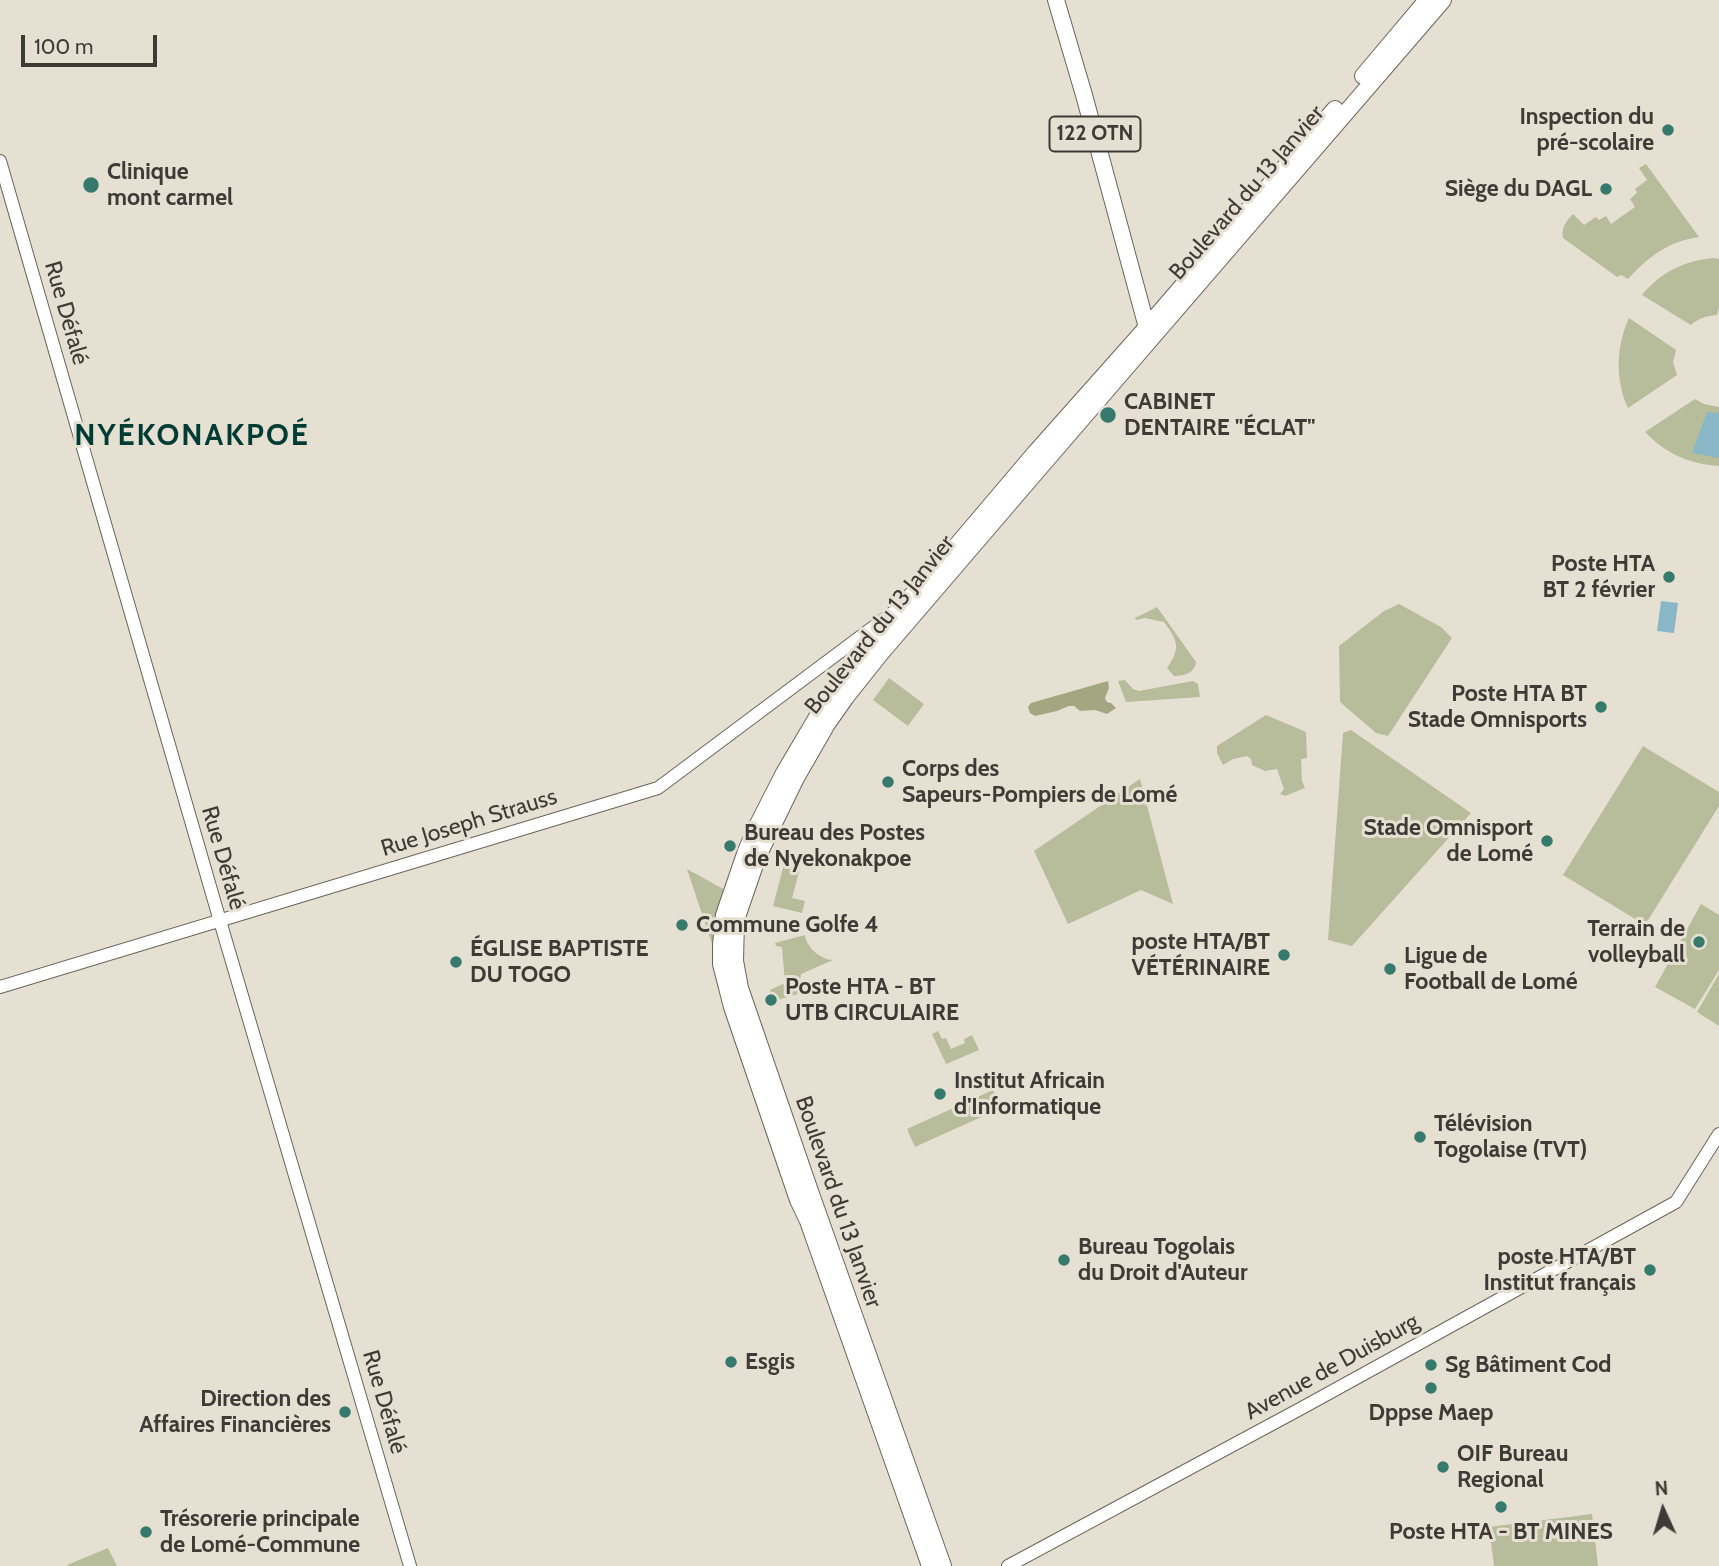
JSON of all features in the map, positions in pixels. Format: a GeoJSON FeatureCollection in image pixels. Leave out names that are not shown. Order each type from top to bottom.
{"type":"FeatureCollection","features":[{"type":"Feature","properties":{"kind":"highway","name":"122 OTN"},"geometry":{"type":"LineString","coordinates":[[1056,0],[1149,334]]}},
{"type":"Feature","properties":{"kind":"highway","name":"Boulevard du 13 Janvier"},"geometry":{"type":"LineString","coordinates":[[943,1566],[740,988],[734,961],[736,920],[769,831],[812,750],[846,697],[1427,0]]}},
{"type":"Feature","properties":{"kind":"highway","name":"Boulevard du 13 Janvier"},"geometry":{"type":"LineString","coordinates":[[930,1566],[808,1221],[798,1200],[732,1007],[721,964],[724,915],[746,851],[784,774],[817,717],[853,667],[1034,453],[1149,334],[1443,0]]}},
{"type":"Feature","properties":{"kind":"street","name":"Rue Défalé"},"geometry":{"type":"LineString","coordinates":[[0,161],[410,1566]]}},
{"type":"Feature","properties":{"kind":"street","name":"Rue Joseph Strauss"},"geometry":{"type":"LineString","coordinates":[[0,987],[658,789],[887,615],[903,606]]}},
{"type":"Feature","properties":{"kind":"street","name":"Avenue de Duisburg"},"geometry":{"type":"LineString","coordinates":[[1007,1566],[1300,1409],[1676,1202],[1719,1134]]}},
{"type":"Feature","properties":{"kind":"green space"},"geometry":{"type":"Polygon","coordinates":[[[1646,164],[1699,237],[1678,242],[1660,251],[1628,279],[1621,275],[1617,277],[1563,238],[1563,228],[1573,214],[1584,225],[1596,217],[1599,220],[1606,216],[1611,224],[1635,207],[1630,199],[1637,193],[1635,189],[1647,180],[1639,168],[1646,164]]]}},
{"type":"Feature","properties":{"kind":"green space"},"geometry":{"type":"Polygon","coordinates":[[[1713,258],[1719,259],[1717,315],[1703,318],[1691,325],[1642,295],[1657,280],[1674,269],[1713,258]]]}},
{"type":"Feature","properties":{"kind":"green space"},"geometry":{"type":"Polygon","coordinates":[[[1629,318],[1676,350],[1673,362],[1677,375],[1628,408],[1621,386],[1619,363],[1629,318]]]}},
{"type":"Feature","properties":{"kind":"green space"},"geometry":{"type":"Polygon","coordinates":[[[1695,399],[1719,407],[1719,466],[1678,456],[1645,432],[1695,399]]]}},
{"type":"Feature","properties":{"kind":"green space"},"geometry":{"type":"Polygon","coordinates":[[[1399,604],[1441,627],[1452,638],[1388,736],[1376,733],[1340,702],[1339,646],[1384,611],[1399,604]]]}},
{"type":"Feature","properties":{"kind":"green space"},"geometry":{"type":"Polygon","coordinates":[[[1157,607],[1196,662],[1194,669],[1188,673],[1174,676],[1167,668],[1176,645],[1164,622],[1135,618],[1157,607]]]}},
{"type":"Feature","properties":{"kind":"green space"},"geometry":{"type":"Polygon","coordinates":[[[889,678],[924,704],[908,726],[873,700],[889,678]]]}},
{"type":"Feature","properties":{"kind":"green space"},"geometry":{"type":"Polygon","coordinates":[[[1125,680],[1133,689],[1139,691],[1193,681],[1198,684],[1200,697],[1126,702],[1118,681],[1125,680]]]}},
{"type":"Feature","properties":{"kind":"green space"},"geometry":{"type":"Polygon","coordinates":[[[1108,681],[1109,688],[1105,698],[1116,708],[1107,714],[1095,710],[1080,711],[1074,706],[1035,716],[1030,713],[1028,707],[1031,703],[1108,681]]]}},
{"type":"Feature","properties":{"kind":"green space"},"geometry":{"type":"Polygon","coordinates":[[[1266,715],[1306,732],[1307,758],[1301,759],[1305,788],[1285,796],[1280,794],[1284,789],[1277,769],[1265,771],[1252,765],[1247,756],[1233,759],[1223,765],[1217,753],[1217,746],[1266,715]]]}},
{"type":"Feature","properties":{"kind":"green space"},"geometry":{"type":"Polygon","coordinates":[[[1351,730],[1471,813],[1352,946],[1328,940],[1343,733],[1351,730]]]}},
{"type":"Feature","properties":{"kind":"green space"},"geometry":{"type":"Polygon","coordinates":[[[1643,746],[1719,792],[1719,806],[1645,925],[1563,875],[1643,746]]]}},
{"type":"Feature","properties":{"kind":"green space"},"geometry":{"type":"Polygon","coordinates":[[[1140,779],[1173,904],[1141,890],[1068,924],[1034,851],[1140,779]]]}},
{"type":"Feature","properties":{"kind":"green space"},"geometry":{"type":"Polygon","coordinates":[[[787,853],[803,857],[792,898],[805,901],[802,913],[773,906],[787,853]]]}},
{"type":"Feature","properties":{"kind":"green space"},"geometry":{"type":"Polygon","coordinates":[[[687,869],[725,890],[716,918],[713,947],[687,869]]]}},
{"type":"Feature","properties":{"kind":"green space","name":"Terrain de volleyball"},"geometry":{"type":"Polygon","coordinates":[[[1701,904],[1719,915],[1719,970],[1695,1009],[1655,987],[1701,904]]]}},
{"type":"Feature","properties":{"kind":"green space"},"geometry":{"type":"Polygon","coordinates":[[[805,935],[815,952],[833,960],[801,974],[798,994],[774,1001],[770,990],[785,983],[782,947],[776,946],[775,943],[805,935]]]}},
{"type":"Feature","properties":{"kind":"green space"},"geometry":{"type":"Polygon","coordinates":[[[1719,974],[1719,1026],[1697,1012],[1719,974]]]}},
{"type":"Feature","properties":{"kind":"green space"},"geometry":{"type":"Polygon","coordinates":[[[938,1031],[942,1039],[946,1038],[951,1049],[965,1043],[964,1039],[972,1035],[979,1050],[946,1064],[932,1034],[938,1031]]]}},
{"type":"Feature","properties":{"kind":"green space"},"geometry":{"type":"Polygon","coordinates":[[[993,1090],[1001,1108],[915,1147],[907,1129],[993,1090]]]}},
{"type":"Feature","properties":{"kind":"green space"},"geometry":{"type":"Polygon","coordinates":[[[1592,1514],[1598,1566],[1494,1566],[1489,1527],[1592,1514]]]}},
{"type":"Feature","properties":{"kind":"green space"},"geometry":{"type":"Polygon","coordinates":[[[108,1548],[117,1566],[67,1565],[108,1548]]]}},
{"type":"Feature","properties":{"kind":"water"},"geometry":{"type":"Polygon","coordinates":[[[1707,412],[1719,413],[1719,458],[1692,453],[1707,412]]]}},
{"type":"Feature","properties":{"kind":"water"},"geometry":{"type":"Polygon","coordinates":[[[1661,601],[1678,603],[1674,633],[1657,631],[1661,601]]]}},
{"type":"Feature","properties":{"kind":"place","name":"Inspection du pré-scolaire"},"geometry":{"type":"Point","coordinates":[1668,130]}},
{"type":"Feature","properties":{"kind":"place","name":"Clinique mont carmel"},"geometry":{"type":"Point","coordinates":[91,185]}},
{"type":"Feature","properties":{"kind":"place","name":"Siège du DAGL"},"geometry":{"type":"Point","coordinates":[1606,189]}},
{"type":"Feature","properties":{"kind":"place","name":"CABINET DENTAIRE \"ÉCLAT\""},"geometry":{"type":"Point","coordinates":[1108,415]}},
{"type":"Feature","properties":{"kind":"place","name":"Poste HTA BT 2 février"},"geometry":{"type":"Point","coordinates":[1669,577]}},
{"type":"Feature","properties":{"kind":"place","name":"Poste HTA BT Stade Omnisports"},"geometry":{"type":"Point","coordinates":[1601,707]}},
{"type":"Feature","properties":{"kind":"place","name":"Corps des Sapeurs-Pompiers de Lomé"},"geometry":{"type":"Point","coordinates":[888,782]}},
{"type":"Feature","properties":{"kind":"place","name":"Stade Omnisport de Lomé"},"geometry":{"type":"Point","coordinates":[1547,841]}},
{"type":"Feature","properties":{"kind":"place","name":"Bureau des Postes de Nyekonakpoe"},"geometry":{"type":"Point","coordinates":[730,846]}},
{"type":"Feature","properties":{"kind":"place","name":"Commune Golfe 4"},"geometry":{"type":"Point","coordinates":[682,925]}},
{"type":"Feature","properties":{"kind":"place","name":"Terrain de volleyball"},"geometry":{"type":"Point","coordinates":[1699,942]}},
{"type":"Feature","properties":{"kind":"place","name":"poste HTA/BT VÉTÉRINAIRE"},"geometry":{"type":"Point","coordinates":[1284,955]}},
{"type":"Feature","properties":{"kind":"place","name":"ÉGLISE BAPTISTE DU TOGO"},"geometry":{"type":"Point","coordinates":[456,962]}},
{"type":"Feature","properties":{"kind":"place","name":"Ligue de Football de Lomé"},"geometry":{"type":"Point","coordinates":[1390,969]}},
{"type":"Feature","properties":{"kind":"place","name":"Poste HTA - BT UTB CIRCULAIRE"},"geometry":{"type":"Point","coordinates":[771,1000]}},
{"type":"Feature","properties":{"kind":"place","name":"Institut Africain d'Informatique"},"geometry":{"type":"Point","coordinates":[940,1094]}},
{"type":"Feature","properties":{"kind":"place","name":"Télévision Togolaise (TVT)"},"geometry":{"type":"Point","coordinates":[1420,1137]}},
{"type":"Feature","properties":{"kind":"place","name":"Bureau Togolais du Droit d'Auteur"},"geometry":{"type":"Point","coordinates":[1064,1260]}},
{"type":"Feature","properties":{"kind":"place","name":"poste HTA/BT Institut français"},"geometry":{"type":"Point","coordinates":[1650,1270]}},
{"type":"Feature","properties":{"kind":"place","name":"Esgis"},"geometry":{"type":"Point","coordinates":[731,1362]}},
{"type":"Feature","properties":{"kind":"place","name":"Sg Bâtiment Cod"},"geometry":{"type":"Point","coordinates":[1431,1365]}},
{"type":"Feature","properties":{"kind":"place","name":"Dppse Maep"},"geometry":{"type":"Point","coordinates":[1431,1388]}},
{"type":"Feature","properties":{"kind":"place","name":"Direction des Affaires Financières"},"geometry":{"type":"Point","coordinates":[345,1412]}},
{"type":"Feature","properties":{"kind":"place","name":"OIF Bureau Regional"},"geometry":{"type":"Point","coordinates":[1443,1467]}},
{"type":"Feature","properties":{"kind":"place","name":"Poste HTA - BT MINES"},"geometry":{"type":"Point","coordinates":[1501,1507]}},
{"type":"Feature","properties":{"kind":"place","name":"Trésorerie principale de Lomé-Commune"},"geometry":{"type":"Point","coordinates":[146,1532]}},
{"type":"Feature","properties":{"kind":"district","name":"NYÉKONAKPOÉ"},"geometry":{"type":"Point","coordinates":[192,436]}}]}
